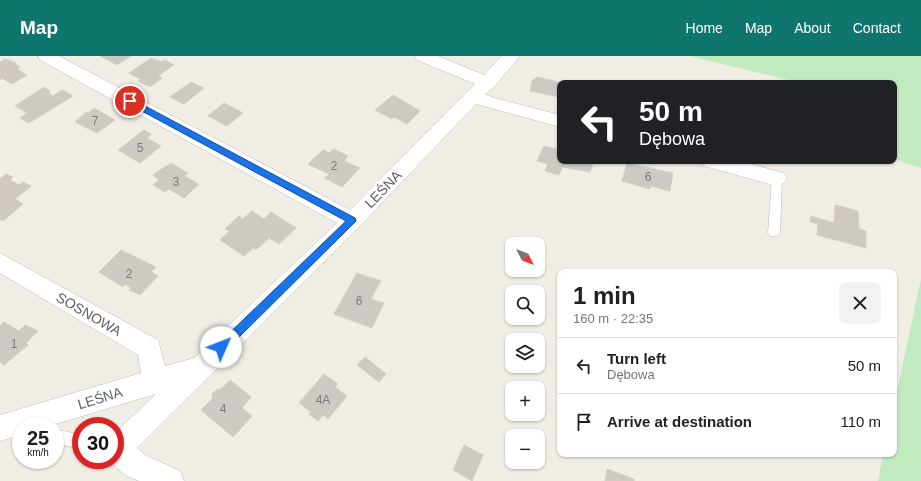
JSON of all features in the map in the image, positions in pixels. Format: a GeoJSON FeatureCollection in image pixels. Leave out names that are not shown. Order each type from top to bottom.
{"type":"FeatureCollection","features":[{"type":"Feature","properties":{"kind":"street"},"geometry":{"type":"LineString","coordinates":[[46,56],[352,221]]}},
{"type":"Feature","properties":{"kind":"street"},"geometry":{"type":"LineString","coordinates":[[423,56],[481,90],[489,103],[557,120]]}},
{"type":"Feature","properties":{"kind":"street","name":"LEŚNA"},"geometry":{"type":"LineString","coordinates":[[124,441],[352,221],[481,90],[512,56]]}},
{"type":"Feature","properties":{"kind":"street"},"geometry":{"type":"LineString","coordinates":[[723,164],[777,178]]}},
{"type":"Feature","properties":{"kind":"street","name":"SOSNOWA"},"geometry":{"type":"LineString","coordinates":[[0,262],[149,348],[155,382]]}},
{"type":"Feature","properties":{"kind":"street","name":"LEŚNA"},"geometry":{"type":"LineString","coordinates":[[49,417],[200,368]]}},
{"type":"Feature","properties":{"kind":"street","name":"LEŚNA"},"geometry":{"type":"LineString","coordinates":[[0,428],[12,426]]}},
{"type":"Feature","properties":{"kind":"street","name":"LEŚNA"},"geometry":{"type":"LineString","coordinates":[[124,456],[135,465],[170,481]]}},
{"type":"Feature","properties":{"kind":"lane"},"geometry":{"type":"LineString","coordinates":[[774,233],[777,178]]}},
{"type":"Feature","properties":{"kind":"green space"},"geometry":{"type":"Polygon","coordinates":[[[689,56],[921,56],[921,168],[897,160],[897,80],[789,80],[689,56]]]}},
{"type":"Feature","properties":{"kind":"green space"},"geometry":{"type":"Polygon","coordinates":[[[921,279],[921,481],[878,481],[882,457],[897,457],[897,391],[921,279]]]}},
{"type":"Feature","properties":{"kind":"building"},"geometry":{"type":"Polygon","coordinates":[[[100,56],[131,56],[117,65],[100,56]]]}},
{"type":"Feature","properties":{"kind":"building"},"geometry":{"type":"Polygon","coordinates":[[[151,58],[161,62],[165,60],[174,65],[158,76],[162,78],[150,87],[138,81],[140,79],[129,73],[151,58]]]}},
{"type":"Feature","properties":{"kind":"building"},"geometry":{"type":"Polygon","coordinates":[[[5,59],[16,63],[15,64],[20,67],[17,69],[27,75],[12,84],[2,78],[0,80],[0,62],[5,59]]]}},
{"type":"Feature","properties":{"kind":"building"},"geometry":{"type":"Polygon","coordinates":[[[537,77],[557,82],[557,96],[530,91],[532,81],[537,77]]]}},
{"type":"Feature","properties":{"kind":"building"},"geometry":{"type":"Polygon","coordinates":[[[191,82],[204,88],[184,104],[170,97],[191,82]]]}},
{"type":"Feature","properties":{"kind":"building"},"geometry":{"type":"Polygon","coordinates":[[[44,87],[50,91],[48,93],[53,96],[62,90],[73,96],[29,123],[20,118],[27,113],[15,106],[44,87]]]}},
{"type":"Feature","properties":{"kind":"building"},"geometry":{"type":"Polygon","coordinates":[[[393,95],[420,111],[407,124],[394,117],[392,119],[375,110],[393,95]]]}},
{"type":"Feature","properties":{"kind":"building"},"geometry":{"type":"Polygon","coordinates":[[[224,103],[243,113],[227,126],[208,116],[224,103]]]}},
{"type":"Feature","properties":{"kind":"building"},"geometry":{"type":"Polygon","coordinates":[[[94,108],[115,120],[97,133],[75,122],[86,112],[88,113],[94,108]]]}},
{"type":"Feature","properties":{"kind":"building"},"geometry":{"type":"Polygon","coordinates":[[[144,130],[151,134],[147,138],[161,146],[140,163],[118,150],[144,130]]]}},
{"type":"Feature","properties":{"kind":"building"},"geometry":{"type":"Polygon","coordinates":[[[544,146],[557,149],[557,164],[593,164],[590,172],[562,167],[559,175],[545,171],[548,164],[537,161],[544,146]]]}},
{"type":"Feature","properties":{"kind":"building"},"geometry":{"type":"Polygon","coordinates":[[[334,149],[348,156],[344,161],[360,168],[342,187],[325,178],[329,174],[308,164],[323,150],[329,153],[334,149]]]}},
{"type":"Feature","properties":{"kind":"building"},"geometry":{"type":"Polygon","coordinates":[[[171,163],[188,173],[184,176],[199,184],[184,198],[169,189],[165,192],[153,185],[159,180],[154,176],[154,174],[171,163]]]}},
{"type":"Feature","properties":{"kind":"building"},"geometry":{"type":"Polygon","coordinates":[[[627,164],[673,173],[670,191],[651,186],[650,189],[622,181],[627,164]]]}},
{"type":"Feature","properties":{"kind":"building"},"geometry":{"type":"Polygon","coordinates":[[[6,174],[13,177],[10,180],[19,185],[23,182],[31,186],[15,199],[23,204],[3,221],[0,219],[0,179],[6,174]]]}},
{"type":"Feature","properties":{"kind":"building"},"geometry":{"type":"Polygon","coordinates":[[[835,205],[858,211],[859,229],[866,231],[866,248],[817,235],[818,224],[810,222],[811,216],[834,223],[835,205]]]}},
{"type":"Feature","properties":{"kind":"building"},"geometry":{"type":"Polygon","coordinates":[[[252,211],[264,219],[271,212],[296,228],[279,244],[269,238],[256,250],[253,248],[244,256],[220,240],[229,231],[225,229],[239,216],[243,219],[252,211]]]}},
{"type":"Feature","properties":{"kind":"building"},"geometry":{"type":"Polygon","coordinates":[[[121,250],[156,267],[151,272],[158,276],[140,295],[129,290],[131,288],[125,284],[123,287],[99,272],[121,250]]]}},
{"type":"Feature","properties":{"kind":"building"},"geometry":{"type":"Polygon","coordinates":[[[357,273],[381,281],[371,299],[384,303],[372,328],[334,314],[357,273]]]}},
{"type":"Feature","properties":{"kind":"building"},"geometry":{"type":"Polygon","coordinates":[[[4,322],[19,331],[25,325],[38,331],[26,343],[28,345],[4,365],[0,362],[0,326],[4,322]]]}},
{"type":"Feature","properties":{"kind":"building"},"geometry":{"type":"Polygon","coordinates":[[[365,357],[386,374],[379,382],[357,365],[365,357]]]}},
{"type":"Feature","properties":{"kind":"building"},"geometry":{"type":"Polygon","coordinates":[[[324,374],[338,384],[335,387],[347,396],[328,419],[323,415],[318,421],[309,414],[311,412],[299,403],[324,374]]]}},
{"type":"Feature","properties":{"kind":"building"},"geometry":{"type":"Polygon","coordinates":[[[230,380],[251,397],[242,408],[252,416],[233,437],[201,410],[212,399],[212,394],[216,390],[221,389],[230,380]]]}},
{"type":"Feature","properties":{"kind":"building"},"geometry":{"type":"Polygon","coordinates":[[[464,445],[483,455],[472,481],[453,470],[464,445]]]}},
{"type":"Feature","properties":{"kind":"building"},"geometry":{"type":"Polygon","coordinates":[[[607,469],[634,479],[634,481],[605,481],[607,469]]]}},
{"type":"Feature","properties":{"kind":"route"},"geometry":{"type":"LineString","coordinates":[[130,101],[352,221],[221,347]]}}]}
